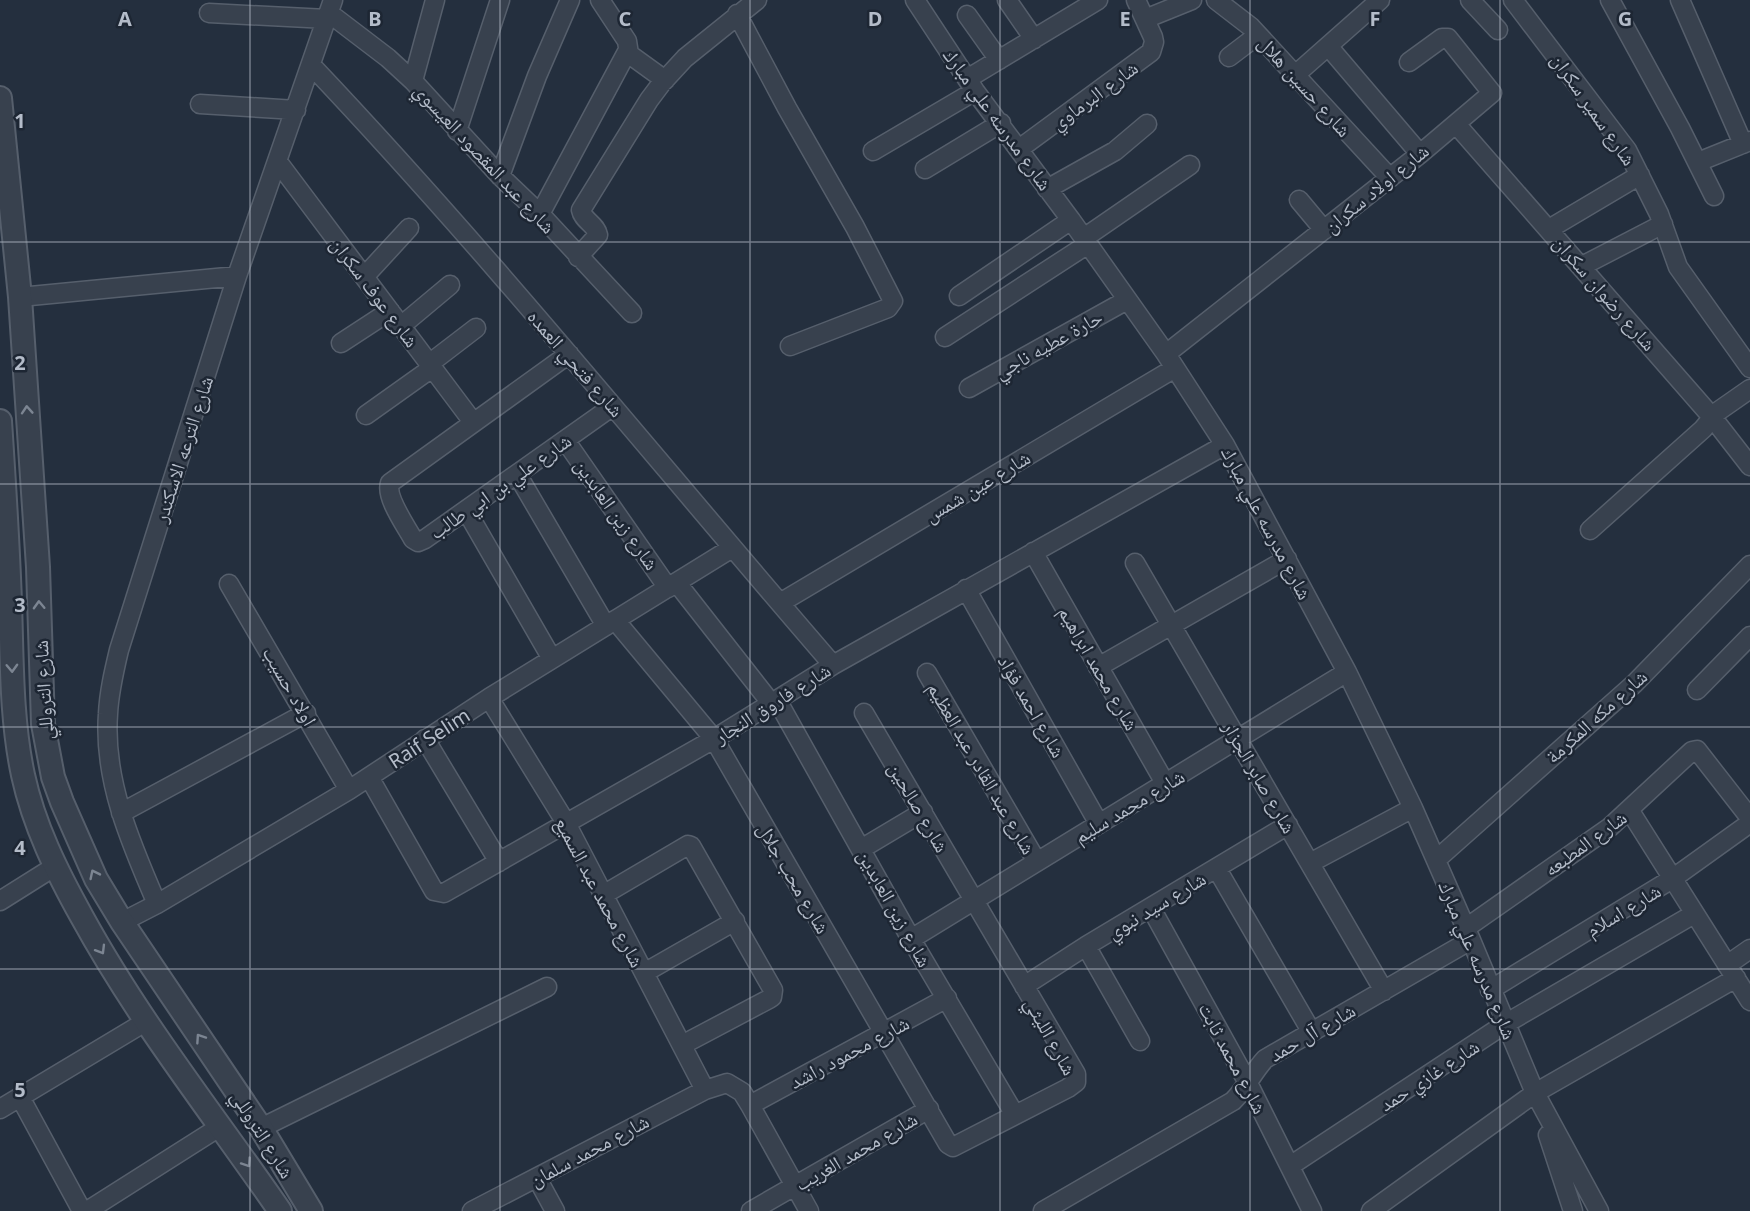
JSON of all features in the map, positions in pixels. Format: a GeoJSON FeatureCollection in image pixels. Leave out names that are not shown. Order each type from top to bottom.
{"type":"FeatureCollection","features":[{"type":"Feature","properties":{"kind":"street"},"geometry":{"type":"LineString","coordinates":[[413,81],[435,0]]}},
{"type":"Feature","properties":{"kind":"street"},"geometry":{"type":"LineString","coordinates":[[457,130],[500,0]]}},
{"type":"Feature","properties":{"kind":"street"},"geometry":{"type":"LineString","coordinates":[[500,177],[537,76],[570,0]]}},
{"type":"Feature","properties":{"kind":"street"},"geometry":{"type":"LineString","coordinates":[[600,0],[627,41],[632,57],[665,80]]}},
{"type":"Feature","properties":{"kind":"street"},"geometry":{"type":"LineString","coordinates":[[578,257],[598,235],[596,228],[582,216],[581,210],[649,100],[685,58],[757,0]]}},
{"type":"Feature","properties":{"kind":"street","name":"شارع مدرسه علي مبارك"},"geometry":{"type":"LineString","coordinates":[[915,0],[971,85],[1001,123],[1171,361],[1225,445],[1287,559],[1347,672],[1436,860],[1534,1093],[1573,1211]]}},
{"type":"Feature","properties":{"kind":"street"},"geometry":{"type":"LineString","coordinates":[[1007,0],[1034,39]]}},
{"type":"Feature","properties":{"kind":"street"},"geometry":{"type":"LineString","coordinates":[[873,151],[971,85],[999,60],[1098,0]]}},
{"type":"Feature","properties":{"kind":"street","name":"شارع البرماوي"},"geometry":{"type":"LineString","coordinates":[[1019,149],[1148,56],[1154,42],[1136,0]]}},
{"type":"Feature","properties":{"kind":"street"},"geometry":{"type":"LineString","coordinates":[[1145,19],[1192,0]]}},
{"type":"Feature","properties":{"kind":"street","name":"شارع حسين هلال"},"geometry":{"type":"LineString","coordinates":[[1216,0],[1258,35],[1390,178]]}},
{"type":"Feature","properties":{"kind":"street"},"geometry":{"type":"LineString","coordinates":[[1294,76],[1380,0]]}},
{"type":"Feature","properties":{"kind":"street"},"geometry":{"type":"LineString","coordinates":[[1470,0],[1498,30]]}},
{"type":"Feature","properties":{"kind":"street","name":"شارع سمير سكران"},"geometry":{"type":"LineString","coordinates":[[1514,0],[1627,150],[1663,224],[1678,267],[1750,368]]}},
{"type":"Feature","properties":{"kind":"street"},"geometry":{"type":"LineString","coordinates":[[1610,0],[1698,162],[1714,196]]}},
{"type":"Feature","properties":{"kind":"street"},"geometry":{"type":"LineString","coordinates":[[1680,0],[1747,142],[1698,162]]}},
{"type":"Feature","properties":{"kind":"street"},"geometry":{"type":"LineString","coordinates":[[209,13],[330,11]]}},
{"type":"Feature","properties":{"kind":"street","name":"شارع عبد المقصود العيسوي"},"geometry":{"type":"LineString","coordinates":[[330,11],[413,81],[500,177],[540,214],[632,313]]}},
{"type":"Feature","properties":{"kind":"street","name":"شارع الترعه الاسكندر"},"geometry":{"type":"LineString","coordinates":[[157,904],[121,813],[113,781],[108,748],[111,682],[119,650],[237,276],[330,11]]}},
{"type":"Feature","properties":{"kind":"street"},"geometry":{"type":"LineString","coordinates":[[737,14],[893,301],[888,308],[789,346]]}},
{"type":"Feature","properties":{"kind":"street"},"geometry":{"type":"LineString","coordinates":[[967,15],[999,60]]}},
{"type":"Feature","properties":{"kind":"street"},"geometry":{"type":"LineString","coordinates":[[1229,57],[1258,35]]}},
{"type":"Feature","properties":{"kind":"street","name":"شارع اولاد سكران"},"geometry":{"type":"LineString","coordinates":[[1171,361],[1324,230],[1491,94],[1491,90],[1448,38],[1442,38],[1409,62]]}},
{"type":"Feature","properties":{"kind":"street"},"geometry":{"type":"LineString","coordinates":[[1328,46],[1420,154]]}},
{"type":"Feature","properties":{"kind":"street"},"geometry":{"type":"LineString","coordinates":[[540,214],[628,50]]}},
{"type":"Feature","properties":{"kind":"street","name":"شارع فتحي العمده"},"geometry":{"type":"LineString","coordinates":[[312,66],[359,116],[614,406],[833,665]]}},
{"type":"Feature","properties":{"kind":"street","name":"شارع التروللي"},"geometry":{"type":"LineString","coordinates":[[0,98],[20,297],[38,567],[43,724],[56,786],[72,828],[96,879],[122,922],[261,1128],[311,1211]]}},
{"type":"Feature","properties":{"kind":"street"},"geometry":{"type":"LineString","coordinates":[[200,104],[296,110]]}},
{"type":"Feature","properties":{"kind":"street"},"geometry":{"type":"LineString","coordinates":[[925,169],[1001,123]]}},
{"type":"Feature","properties":{"kind":"street"},"geometry":{"type":"LineString","coordinates":[[1047,189],[1115,151],[1147,124]]}},
{"type":"Feature","properties":{"kind":"street","name":"شارع رضوان سكران"},"geometry":{"type":"LineString","coordinates":[[1456,124],[1712,417],[1750,466]]}},
{"type":"Feature","properties":{"kind":"street","name":"شارع عوف سكران"},"geometry":{"type":"LineString","coordinates":[[278,162],[473,422]]}},
{"type":"Feature","properties":{"kind":"street"},"geometry":{"type":"LineString","coordinates":[[945,337],[1086,241],[1190,165]]}},
{"type":"Feature","properties":{"kind":"street"},"geometry":{"type":"LineString","coordinates":[[1549,229],[1640,175]]}},
{"type":"Feature","properties":{"kind":"street"},"geometry":{"type":"LineString","coordinates":[[1299,200],[1324,230]]}},
{"type":"Feature","properties":{"kind":"street"},"geometry":{"type":"LineString","coordinates":[[959,296],[1071,220]]}},
{"type":"Feature","properties":{"kind":"street"},"geometry":{"type":"LineString","coordinates":[[1582,266],[1663,224]]}},
{"type":"Feature","properties":{"kind":"street"},"geometry":{"type":"LineString","coordinates":[[364,277],[410,228]]}},
{"type":"Feature","properties":{"kind":"street"},"geometry":{"type":"LineString","coordinates":[[20,297],[237,276]]}},
{"type":"Feature","properties":{"kind":"street"},"geometry":{"type":"LineString","coordinates":[[341,343],[395,318],[450,285]]}},
{"type":"Feature","properties":{"kind":"street","name":"حارة عطيه ناجي"},"geometry":{"type":"LineString","coordinates":[[969,387],[1126,300]]}},
{"type":"Feature","properties":{"kind":"street"},"geometry":{"type":"LineString","coordinates":[[366,416],[431,366],[476,327]]}},
{"type":"Feature","properties":{"kind":"street"},"geometry":{"type":"LineString","coordinates":[[473,422],[568,354]]}},
{"type":"Feature","properties":{"kind":"street","name":"شارع عين شمس"},"geometry":{"type":"LineString","coordinates":[[780,603],[1171,361]]}},
{"type":"Feature","properties":{"kind":"street"},"geometry":{"type":"LineString","coordinates":[[1590,530],[1703,429],[1712,417],[1750,389]]}},
{"type":"Feature","properties":{"kind":"street","name":"شارع علي بن ابي طالب"},"geometry":{"type":"LineString","coordinates":[[473,422],[394,478],[388,488],[390,496],[416,541],[425,539],[614,406]]}},
{"type":"Feature","properties":{"kind":"street","name":"شارع التروللي"},"geometry":{"type":"LineString","coordinates":[[0,421],[8,718],[41,832],[54,867],[98,947],[145,1022],[280,1211]]}},
{"type":"Feature","properties":{"kind":"street","name":"شارع زين العابدين"},"geometry":{"type":"LineString","coordinates":[[565,440],[672,585],[774,701],[1015,1114]]}},
{"type":"Feature","properties":{"kind":"street","name":"شارع فاروق النجار"},"geometry":{"type":"LineString","coordinates":[[369,777],[434,891],[441,894],[447,892],[714,739],[833,665],[1225,445]]}},
{"type":"Feature","properties":{"kind":"street","name":"شارع محب جلال"},"geometry":{"type":"LineString","coordinates":[[517,474],[611,623],[714,739],[948,1144],[953,1147]]}},
{"type":"Feature","properties":{"kind":"street"},"geometry":{"type":"LineString","coordinates":[[466,510],[552,659]]}},
{"type":"Feature","properties":{"kind":"street","name":"Raif Selim"},"geometry":{"type":"LineString","coordinates":[[122,922],[157,904],[349,790],[489,698],[732,548]]}},
{"type":"Feature","properties":{"kind":"street","name":"شارع محمد ابراهيم"},"geometry":{"type":"LineString","coordinates":[[1033,552],[1165,783]]}},
{"type":"Feature","properties":{"kind":"street"},"geometry":{"type":"LineString","coordinates":[[1098,667],[1287,559]]}},
{"type":"Feature","properties":{"kind":"street","name":"شارع صابر الجزار"},"geometry":{"type":"LineString","coordinates":[[1135,563],[1384,991]]}},
{"type":"Feature","properties":{"kind":"street","name":"شارع مكه المكرمة"},"geometry":{"type":"LineString","coordinates":[[1436,860],[1634,684],[1750,565]]}},
{"type":"Feature","properties":{"kind":"street","name":"اولاد حسيب"},"geometry":{"type":"LineString","coordinates":[[229,584],[349,790]]}},
{"type":"Feature","properties":{"kind":"street","name":"شارع احمد فؤاد"},"geometry":{"type":"LineString","coordinates":[[966,589],[1099,824]]}},
{"type":"Feature","properties":{"kind":"street"},"geometry":{"type":"LineString","coordinates":[[1696,690],[1750,636]]}},
{"type":"Feature","properties":{"kind":"street","name":"شارع محمد سليم"},"geometry":{"type":"LineString","coordinates":[[911,939],[1347,672]]}},
{"type":"Feature","properties":{"kind":"street","name":"شارع عبد القادر عبد العظيم"},"geometry":{"type":"LineString","coordinates":[[927,673],[1037,862]]}},
{"type":"Feature","properties":{"kind":"street","name":"شارع محمد عبد السميع"},"geometry":{"type":"LineString","coordinates":[[489,698],[566,823],[705,1090]]}},
{"type":"Feature","properties":{"kind":"street"},"geometry":{"type":"LineString","coordinates":[[121,813],[306,713]]}},
{"type":"Feature","properties":{"kind":"street","name":"شارع صالحين"},"geometry":{"type":"LineString","coordinates":[[864,713],[973,901]]}},
{"type":"Feature","properties":{"kind":"street"},"geometry":{"type":"LineString","coordinates":[[425,739],[499,862]]}},
{"type":"Feature","properties":{"kind":"street","name":"شارع المطبعه"},"geometry":{"type":"LineString","coordinates":[[1468,934],[1630,811],[1692,751],[1697,750],[1750,820]]}},
{"type":"Feature","properties":{"kind":"street"},"geometry":{"type":"LineString","coordinates":[[1310,862],[1413,808]]}},
{"type":"Feature","properties":{"kind":"street"},"geometry":{"type":"LineString","coordinates":[[1630,811],[1750,1001]]}},
{"type":"Feature","properties":{"kind":"street"},"geometry":{"type":"LineString","coordinates":[[861,849],[923,812]]}},
{"type":"Feature","properties":{"kind":"street","name":"شارع اسلام"},"geometry":{"type":"LineString","coordinates":[[1491,990],[1672,879],[1750,820]]}},
{"type":"Feature","properties":{"kind":"street","name":"شارع سيد نبوي"},"geometry":{"type":"LineString","coordinates":[[1024,986],[1086,946],[1288,825]]}},
{"type":"Feature","properties":{"kind":"street"},"geometry":{"type":"LineString","coordinates":[[603,895],[688,845],[692,846],[773,990],[772,997],[682,1045]]}},
{"type":"Feature","properties":{"kind":"street"},"geometry":{"type":"LineString","coordinates":[[0,901],[54,867]]}},
{"type":"Feature","properties":{"kind":"street"},"geometry":{"type":"LineString","coordinates":[[1217,869],[1311,1031]]}},
{"type":"Feature","properties":{"kind":"street","name":"شارع الليثي"},"geometry":{"type":"LineString","coordinates":[[953,1147],[1068,1088],[1077,1078],[973,901]]}},
{"type":"Feature","properties":{"kind":"street","name":"شارع محمد ثابت"},"geometry":{"type":"LineString","coordinates":[[1150,908],[1248,1083],[1312,1211]]}},
{"type":"Feature","properties":{"kind":"street","name":"شارع غازي حمد"},"geometry":{"type":"LineString","coordinates":[[1290,1166],[1505,1024],[1694,914]]}},
{"type":"Feature","properties":{"kind":"street"},"geometry":{"type":"LineString","coordinates":[[644,973],[735,921]]}},
{"type":"Feature","properties":{"kind":"street","name":"شارع آل حمد"},"geometry":{"type":"LineString","coordinates":[[1043,1211],[1233,1101],[1248,1083],[1256,1067],[1265,1059],[1384,991],[1468,934]]}},
{"type":"Feature","properties":{"kind":"street"},"geometry":{"type":"LineString","coordinates":[[1086,946],[1140,1041]]}},
{"type":"Feature","properties":{"kind":"street"},"geometry":{"type":"LineString","coordinates":[[1371,1211],[1534,1093],[1731,971],[1750,949]]}},
{"type":"Feature","properties":{"kind":"street"},"geometry":{"type":"LineString","coordinates":[[261,1128],[547,987]]}},
{"type":"Feature","properties":{"kind":"street","name":"شارع محمود راشد"},"geometry":{"type":"LineString","coordinates":[[750,1105],[947,999]]}},
{"type":"Feature","properties":{"kind":"street"},"geometry":{"type":"LineString","coordinates":[[0,1109],[145,1022]]}},
{"type":"Feature","properties":{"kind":"street"},"geometry":{"type":"LineString","coordinates":[[185,1078],[216,1062]]}},
{"type":"Feature","properties":{"kind":"street","name":"شارع محمد سلمان"},"geometry":{"type":"LineString","coordinates":[[472,1211],[705,1090],[727,1083],[742,1092],[750,1105]]}},
{"type":"Feature","properties":{"kind":"street","name":"شارع مدرسه علي مبارك"},"geometry":{"type":"LineString","coordinates":[[1534,1093],[1599,1211]]}},
{"type":"Feature","properties":{"kind":"street"},"geometry":{"type":"LineString","coordinates":[[20,1097],[82,1211]]}},
{"type":"Feature","properties":{"kind":"street"},"geometry":{"type":"LineString","coordinates":[[750,1105],[809,1211]]}},
{"type":"Feature","properties":{"kind":"street","name":"شارع محمد الغريب"},"geometry":{"type":"LineString","coordinates":[[752,1211],[929,1109]]}},
{"type":"Feature","properties":{"kind":"street"},"geometry":{"type":"LineString","coordinates":[[87,1211],[221,1126]]}},
{"type":"Feature","properties":{"kind":"street"},"geometry":{"type":"LineString","coordinates":[[537,1178],[555,1211]]}}]}
